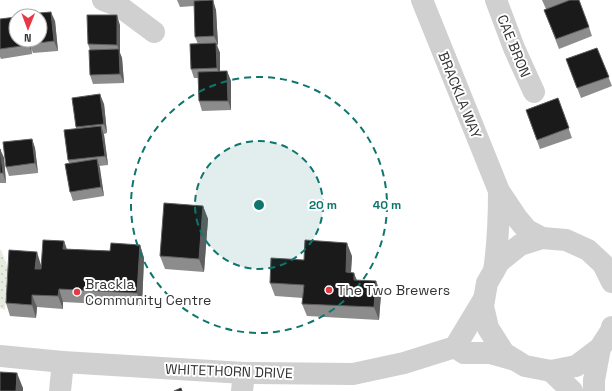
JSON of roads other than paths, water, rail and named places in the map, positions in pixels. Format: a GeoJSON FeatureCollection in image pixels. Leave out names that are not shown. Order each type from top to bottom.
{"type":"FeatureCollection","features":[{"type":"Feature","properties":{"kind":"street"},"geometry":{"type":"LineString","coordinates":[[103,0],[119,6],[154,32]]}},
{"type":"Feature","properties":{"kind":"street","name":"BRACKLA WAY"},"geometry":{"type":"LineString","coordinates":[[422,0],[499,191],[527,230],[542,238]]}},
{"type":"Feature","properties":{"kind":"street","name":"CAE BRON"},"geometry":{"type":"LineString","coordinates":[[496,0],[514,48],[534,92]]}},
{"type":"Feature","properties":{"kind":"street","name":"BRACKLA WAY"},"geometry":{"type":"LineString","coordinates":[[494,271],[497,246],[499,191]]}},
{"type":"Feature","properties":{"kind":"street"},"geometry":{"type":"LineString","coordinates":[[609,271],[588,250],[566,240],[542,238],[520,245],[499,262],[487,283],[483,306],[488,328],[504,353],[524,366],[551,371],[576,366],[600,348],[612,328]]}},
{"type":"Feature","properties":{"kind":"street"},"geometry":{"type":"LineString","coordinates":[[484,299],[455,347],[464,353],[490,353],[515,360]]}},
{"type":"Feature","properties":{"kind":"street","name":"WHITETHORN DRIVE"},"geometry":{"type":"LineString","coordinates":[[0,356],[243,382],[353,374],[404,362],[455,347]]}},
{"type":"Feature","properties":{"kind":"street"},"geometry":{"type":"LineString","coordinates":[[594,391],[594,380],[600,348]]}},
{"type":"Feature","properties":{"kind":"street"},"geometry":{"type":"LineString","coordinates":[[60,391],[63,362]]}},
{"type":"Feature","properties":{"kind":"street"},"geometry":{"type":"LineString","coordinates":[[551,371],[572,391]]}},
{"type":"Feature","properties":{"kind":"place","name":"The Two Brewers"},"geometry":{"type":"Point","coordinates":[329,290]}},
{"type":"Feature","properties":{"kind":"place","name":"Brackla Community Centre"},"geometry":{"type":"Point","coordinates":[77,292]}}]}
